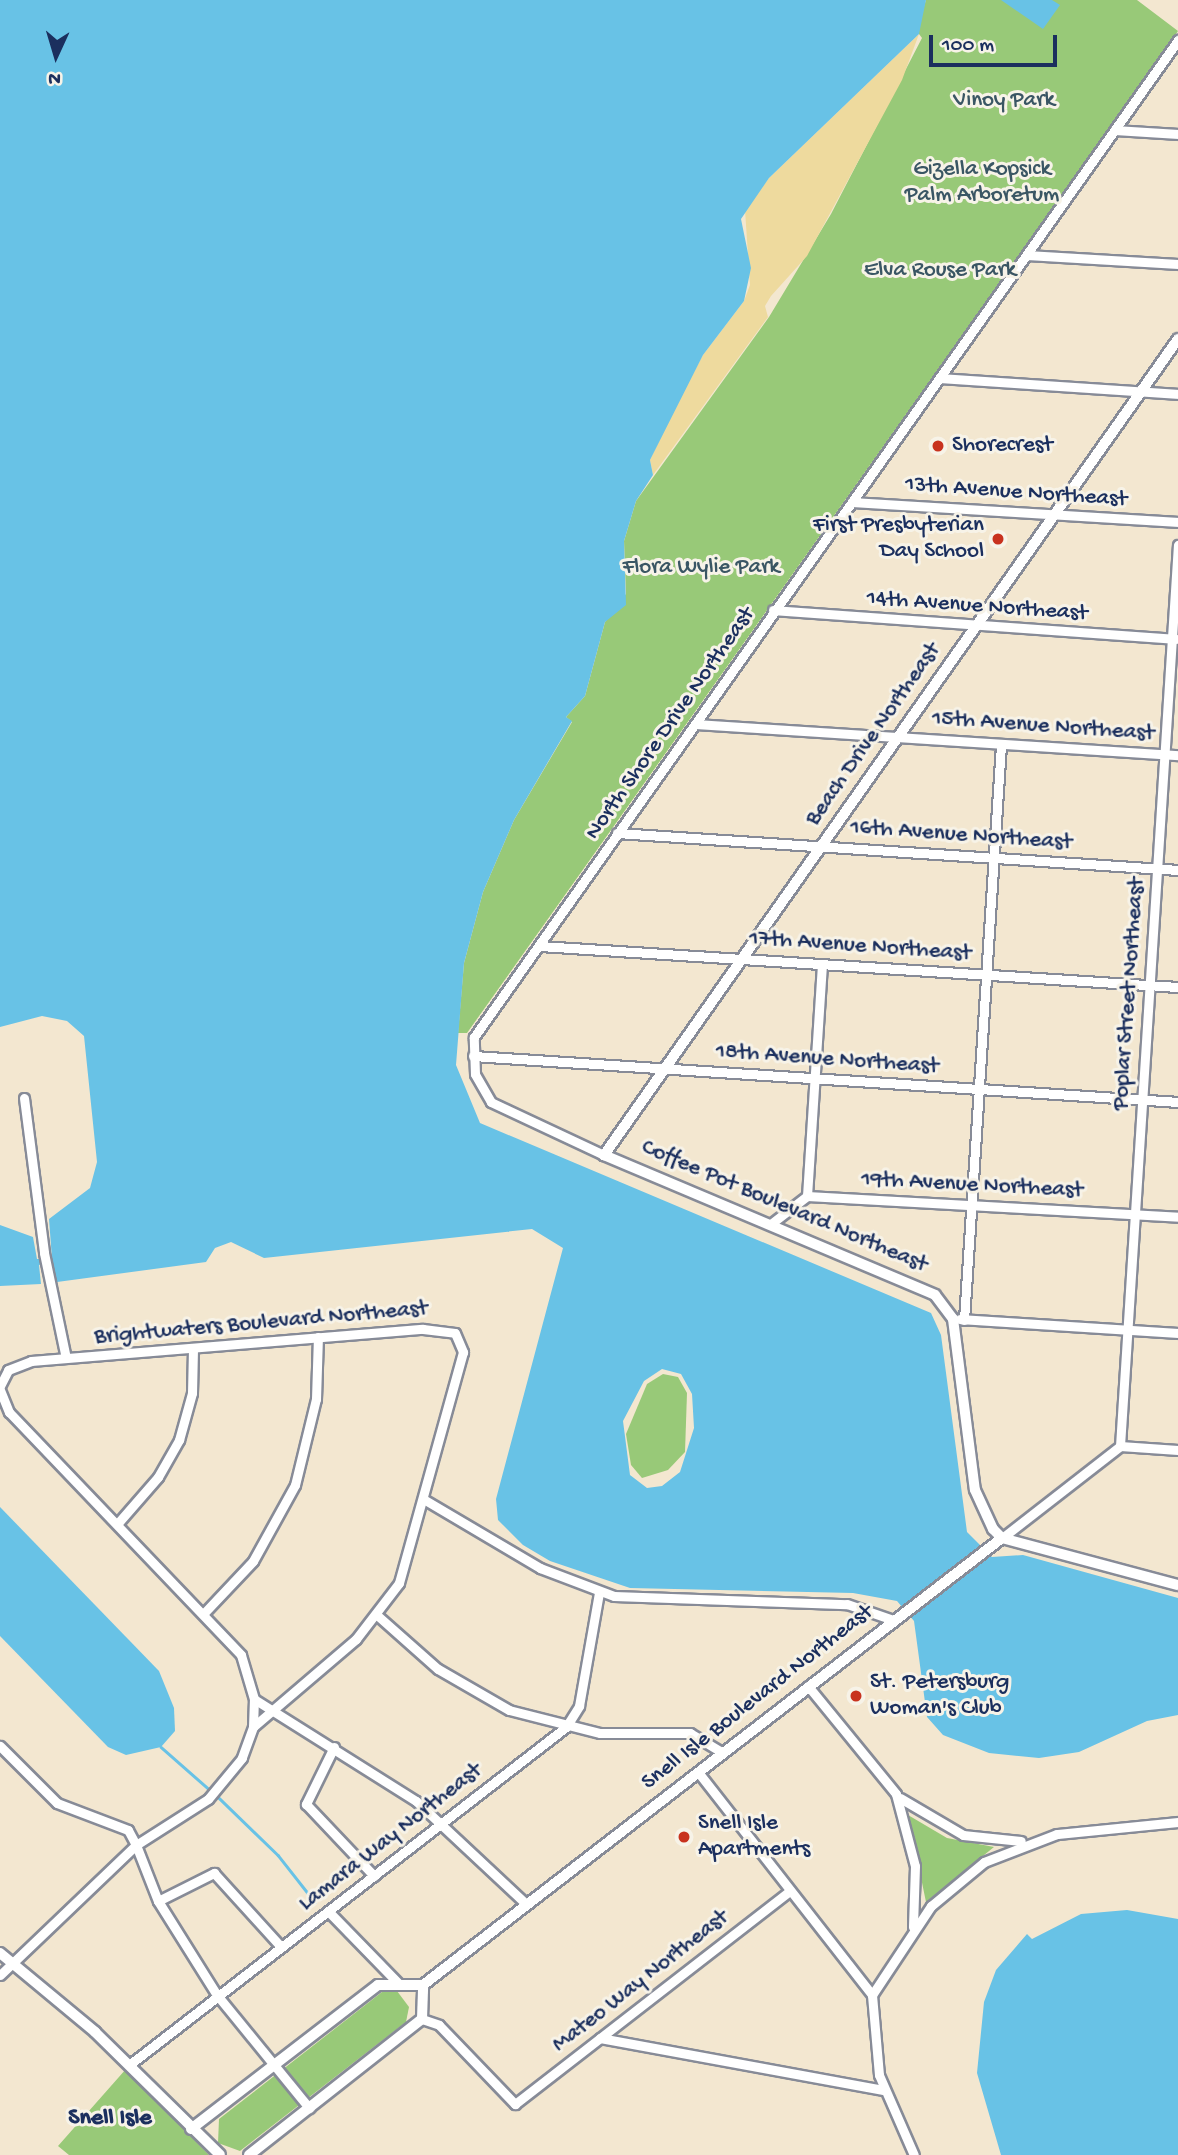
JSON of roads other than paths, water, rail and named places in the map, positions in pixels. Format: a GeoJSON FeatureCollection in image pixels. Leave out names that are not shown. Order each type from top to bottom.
{"type":"FeatureCollection","features":[{"type":"Feature","properties":{"kind":"street","name":"North Shore Drive Northeast"},"geometry":{"type":"LineString","coordinates":[[472,1056],[474,1037],[1178,40]]}},
{"type":"Feature","properties":{"kind":"street"},"geometry":{"type":"LineString","coordinates":[[1115,130],[1178,134]]}},
{"type":"Feature","properties":{"kind":"street"},"geometry":{"type":"LineString","coordinates":[[1027,255],[1178,264]]}},
{"type":"Feature","properties":{"kind":"street","name":"Beach Drive Northeast"},"geometry":{"type":"LineString","coordinates":[[604,1155],[662,1068],[742,959],[1054,514],[1144,391],[1178,339]]}},
{"type":"Feature","properties":{"kind":"street"},"geometry":{"type":"LineString","coordinates":[[940,378],[1178,394]]}},
{"type":"Feature","properties":{"kind":"street","name":"13th Avenue Northeast"},"geometry":{"type":"LineString","coordinates":[[852,502],[1178,523]]}},
{"type":"Feature","properties":{"kind":"street","name":"Poplar Street Northeast"},"geometry":{"type":"LineString","coordinates":[[1120,1446],[1164,754],[1175,639],[1178,545]]}},
{"type":"Feature","properties":{"kind":"street","name":"14th Avenue Northeast"},"geometry":{"type":"LineString","coordinates":[[773,610],[1175,639]]}},
{"type":"Feature","properties":{"kind":"street","name":"15th Avenue Northeast"},"geometry":{"type":"LineString","coordinates":[[696,724],[1178,755]]}},
{"type":"Feature","properties":{"kind":"street"},"geometry":{"type":"LineString","coordinates":[[1001,744],[971,1205],[958,1319],[978,1502],[1002,1538],[1178,1585]]}},
{"type":"Feature","properties":{"kind":"street","name":"16th Avenue Northeast"},"geometry":{"type":"LineString","coordinates":[[617,833],[1178,870]]}},
{"type":"Feature","properties":{"kind":"street","name":"17th Avenue Northeast"},"geometry":{"type":"LineString","coordinates":[[540,946],[1178,987]]}},
{"type":"Feature","properties":{"kind":"street"},"geometry":{"type":"LineString","coordinates":[[772,1223],[807,1196],[822,964]]}},
{"type":"Feature","properties":{"kind":"street","name":"18th Avenue Northeast"},"geometry":{"type":"LineString","coordinates":[[472,1056],[1178,1102]]}},
{"type":"Feature","properties":{"kind":"street","name":"Coffee Pot Boulevard Northeast"},"geometry":{"type":"LineString","coordinates":[[472,1056],[480,1085],[500,1110],[924,1287],[958,1319]]}},
{"type":"Feature","properties":{"kind":"street"},"geometry":{"type":"LineString","coordinates":[[24,1098],[44,1253],[66,1359]]}},
{"type":"Feature","properties":{"kind":"street","name":"19th Avenue Northeast"},"geometry":{"type":"LineString","coordinates":[[807,1196],[1178,1217]]}},
{"type":"Feature","properties":{"kind":"street"},"geometry":{"type":"LineString","coordinates":[[958,1319],[1178,1334]]}},
{"type":"Feature","properties":{"kind":"street","name":"Brightwaters Boulevard Northeast"},"geometry":{"type":"LineString","coordinates":[[0,1975],[136,1845],[208,1799],[222,1785],[253,1727],[254,1699],[241,1655],[205,1612],[9,1412],[0,1388],[17,1364],[440,1329],[460,1338],[462,1362],[406,1569],[378,1616],[274,1713],[253,1727]]}},
{"type":"Feature","properties":{"kind":"street"},"geometry":{"type":"LineString","coordinates":[[205,1612],[253,1561],[295,1485],[312,1426],[318,1337]]}},
{"type":"Feature","properties":{"kind":"street"},"geometry":{"type":"LineString","coordinates":[[118,1523],[158,1477],[179,1440],[192,1393],[193,1349]]}},
{"type":"Feature","properties":{"kind":"street"},"geometry":{"type":"LineString","coordinates":[[1120,1446],[1178,1450]]}},
{"type":"Feature","properties":{"kind":"street","name":"Snell Isle Boulevard Northeast"},"geometry":{"type":"LineString","coordinates":[[423,1985],[525,1903],[1120,1446]]}},
{"type":"Feature","properties":{"kind":"street"},"geometry":{"type":"LineString","coordinates":[[425,1500],[540,1568],[600,1592],[628,1599],[847,1604],[893,1620]]}},
{"type":"Feature","properties":{"kind":"street","name":"Lamara Way Northeast"},"geometry":{"type":"LineString","coordinates":[[129,2065],[566,1727],[579,1706],[600,1592]]}},
{"type":"Feature","properties":{"kind":"street"},"geometry":{"type":"LineString","coordinates":[[378,1616],[465,1687],[566,1727],[690,1733],[722,1752]]}},
{"type":"Feature","properties":{"kind":"street"},"geometry":{"type":"LineString","coordinates":[[808,1686],[896,1794],[963,1835],[1032,1841],[1178,1822]]}},
{"type":"Feature","properties":{"kind":"street"},"geometry":{"type":"LineString","coordinates":[[254,1699],[334,1747],[441,1823],[525,1903]]}},
{"type":"Feature","properties":{"kind":"street"},"geometry":{"type":"LineString","coordinates":[[0,1745],[57,1803],[128,1830],[158,1901],[218,1995],[309,2108]]}},
{"type":"Feature","properties":{"kind":"street"},"geometry":{"type":"LineString","coordinates":[[334,1747],[306,1804],[374,1876]]}},
{"type":"Feature","properties":{"kind":"street"},"geometry":{"type":"LineString","coordinates":[[698,1772],[872,1995],[883,2090],[914,2155]]}},
{"type":"Feature","properties":{"kind":"street"},"geometry":{"type":"LineString","coordinates":[[896,1794],[915,1866],[913,1927]]}},
{"type":"Feature","properties":{"kind":"street"},"geometry":{"type":"LineString","coordinates":[[872,1995],[913,1927],[971,1869],[1032,1841]]}},
{"type":"Feature","properties":{"kind":"street"},"geometry":{"type":"LineString","coordinates":[[158,1901],[214,1873],[281,1947]]}},
{"type":"Feature","properties":{"kind":"street","name":"Mateo Way Northeast"},"geometry":{"type":"LineString","coordinates":[[422,2018],[439,2025],[515,2104],[790,1891]]}},
{"type":"Feature","properties":{"kind":"street"},"geometry":{"type":"LineString","coordinates":[[329,1912],[397,1982]]}},
{"type":"Feature","properties":{"kind":"street"},"geometry":{"type":"LineString","coordinates":[[0,1953],[14,1962],[129,2065],[220,2155]]}},
{"type":"Feature","properties":{"kind":"street"},"geometry":{"type":"LineString","coordinates":[[191,2129],[367,1993],[397,1982],[423,1985],[422,2018],[249,2155]]}},
{"type":"Feature","properties":{"kind":"street"},"geometry":{"type":"LineString","coordinates":[[600,2038],[883,2090]]}},
{"type":"Feature","properties":{"kind":"water"},"geometry":{"type":"Polygon","coordinates":[[[0,0],[926,0],[919,34],[769,178],[741,219],[751,268],[744,301],[703,355],[650,460],[653,475],[636,501],[624,541],[626,605],[605,622],[585,696],[566,717],[572,721],[514,820],[483,892],[464,963],[456,1065],[480,1123],[931,1313],[941,1335],[967,1532],[992,1557],[1023,1555],[1178,1598],[1178,1715],[1147,1721],[1079,1752],[1039,1758],[989,1753],[943,1735],[927,1717],[914,1621],[897,1601],[853,1593],[630,1588],[550,1561],[523,1545],[498,1520],[496,1499],[563,1248],[532,1229],[264,1258],[231,1242],[215,1248],[206,1262],[57,1282],[50,1262],[39,1265],[41,1284],[0,1286],[0,1225],[33,1237],[37,1259],[52,1259],[49,1219],[90,1188],[97,1162],[84,1036],[67,1021],[42,1016],[0,1027],[0,0]],[[662,1369],[644,1381],[623,1421],[630,1475],[647,1488],[662,1486],[680,1472],[694,1428],[692,1394],[681,1374],[662,1369]]]}},
{"type":"Feature","properties":{"kind":"water"},"geometry":{"type":"Polygon","coordinates":[[[1001,0],[1052,0],[1060,5],[1043,29],[1001,0]]]}},
{"type":"Feature","properties":{"kind":"water"},"geometry":{"type":"Polygon","coordinates":[[[0,1507],[159,1671],[174,1708],[175,1731],[161,1747],[126,1755],[108,1747],[0,1636],[0,1507]]]}},
{"type":"Feature","properties":{"kind":"water"},"geometry":{"type":"Polygon","coordinates":[[[1127,1910],[1178,1919],[1178,2155],[1001,2155],[977,2073],[984,2002],[996,1970],[1027,1934],[1032,1939],[1081,1914],[1127,1910]]]}},
{"type":"Feature","properties":{"kind":"waterway"},"geometry":{"type":"LineString","coordinates":[[161,1747],[210,1790]]}},
{"type":"Feature","properties":{"kind":"waterway"},"geometry":{"type":"LineString","coordinates":[[215,1794],[278,1855],[315,1902]]}},
{"type":"Feature","properties":{"kind":"place","name":"Shorecrest"},"geometry":{"type":"Point","coordinates":[938,446]}},
{"type":"Feature","properties":{"kind":"place","name":"First Presbyterian Day School"},"geometry":{"type":"Point","coordinates":[998,539]}},
{"type":"Feature","properties":{"kind":"place","name":"St. Petersburg Woman's Club"},"geometry":{"type":"Point","coordinates":[856,1696]}},
{"type":"Feature","properties":{"kind":"place","name":"Snell Isle Apartments"},"geometry":{"type":"Point","coordinates":[684,1837]}},
{"type":"Feature","properties":{"kind":"district","name":"Snell Isle"},"geometry":{"type":"Point","coordinates":[110,2119]}},
{"type":"Feature","properties":{"kind":"park label","name":"Vinoy Park"},"geometry":{"type":"Point","coordinates":[1004,101]}},
{"type":"Feature","properties":{"kind":"park label","name":"Gizella Kopsick Palm Arboretum"},"geometry":{"type":"Point","coordinates":[982,183]}},
{"type":"Feature","properties":{"kind":"park label","name":"Elva Rouse Park"},"geometry":{"type":"Point","coordinates":[940,271]}},
{"type":"Feature","properties":{"kind":"park label","name":"Flora Wylie Park"},"geometry":{"type":"Point","coordinates":[701,568]}}]}
